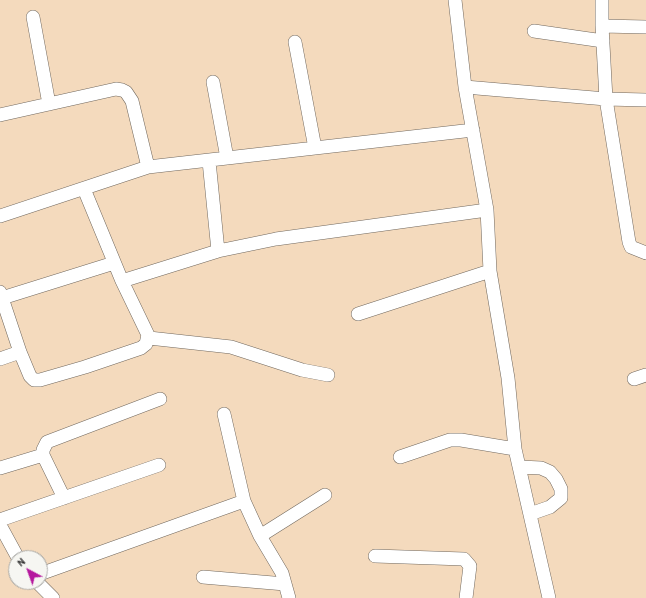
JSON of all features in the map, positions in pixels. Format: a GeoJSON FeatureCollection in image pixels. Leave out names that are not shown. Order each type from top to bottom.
{"type":"FeatureCollection","features":[{"type":"Feature","properties":{"kind":"street"},"geometry":{"type":"LineString","coordinates":[[455,0],[465,87],[487,210],[490,271],[508,378],[515,449],[549,598]]}},
{"type":"Feature","properties":{"kind":"street"},"geometry":{"type":"LineString","coordinates":[[602,0],[606,100],[629,242],[631,247],[646,253]]}},
{"type":"Feature","properties":{"kind":"street"},"geometry":{"type":"LineString","coordinates":[[34,18],[49,104]]}},
{"type":"Feature","properties":{"kind":"street"},"geometry":{"type":"LineString","coordinates":[[602,26],[646,27]]}},
{"type":"Feature","properties":{"kind":"street"},"geometry":{"type":"LineString","coordinates":[[534,32],[603,41]]}},
{"type":"Feature","properties":{"kind":"street"},"geometry":{"type":"LineString","coordinates":[[295,42],[315,148]]}},
{"type":"Feature","properties":{"kind":"street"},"geometry":{"type":"LineString","coordinates":[[213,82],[227,158]]}},
{"type":"Feature","properties":{"kind":"street"},"geometry":{"type":"LineString","coordinates":[[465,87],[606,100],[646,100]]}},
{"type":"Feature","properties":{"kind":"street"},"geometry":{"type":"LineString","coordinates":[[0,115],[116,89],[126,92],[132,102],[148,167]]}},
{"type":"Feature","properties":{"kind":"street"},"geometry":{"type":"LineString","coordinates":[[0,216],[148,167],[473,130]]}},
{"type":"Feature","properties":{"kind":"street"},"geometry":{"type":"LineString","coordinates":[[209,161],[218,251]]}},
{"type":"Feature","properties":{"kind":"street"},"geometry":{"type":"LineString","coordinates":[[84,189],[114,263],[148,338],[146,344],[141,348],[85,368],[40,380],[31,377],[20,352],[1,295],[114,263]]}},
{"type":"Feature","properties":{"kind":"street"},"geometry":{"type":"LineString","coordinates":[[122,281],[218,251],[276,239],[487,210]]}},
{"type":"Feature","properties":{"kind":"street"},"geometry":{"type":"LineString","coordinates":[[358,314],[490,271]]}},
{"type":"Feature","properties":{"kind":"street"},"geometry":{"type":"LineString","coordinates":[[148,338],[231,347],[302,370],[328,375]]}},
{"type":"Feature","properties":{"kind":"street"},"geometry":{"type":"LineString","coordinates":[[0,359],[20,352]]}},
{"type":"Feature","properties":{"kind":"street"},"geometry":{"type":"LineString","coordinates":[[64,498],[44,455],[43,450],[47,442],[160,399]]}},
{"type":"Feature","properties":{"kind":"street"},"geometry":{"type":"LineString","coordinates":[[224,414],[244,501],[260,536],[277,563],[289,598]]}},
{"type":"Feature","properties":{"kind":"street"},"geometry":{"type":"LineString","coordinates":[[400,457],[450,440],[461,440],[515,449]]}},
{"type":"Feature","properties":{"kind":"street"},"geometry":{"type":"LineString","coordinates":[[0,468],[44,455]]}},
{"type":"Feature","properties":{"kind":"street"},"geometry":{"type":"LineString","coordinates":[[0,520],[159,465]]}},
{"type":"Feature","properties":{"kind":"street"},"geometry":{"type":"LineString","coordinates":[[520,467],[541,468],[550,472],[556,479],[560,489],[560,498],[550,507],[530,514]]}},
{"type":"Feature","properties":{"kind":"street"},"geometry":{"type":"LineString","coordinates":[[260,536],[325,495]]}},
{"type":"Feature","properties":{"kind":"street"},"geometry":{"type":"LineString","coordinates":[[48,571],[244,501]]}},
{"type":"Feature","properties":{"kind":"street"},"geometry":{"type":"LineString","coordinates":[[0,525],[14,550]]}},
{"type":"Feature","properties":{"kind":"street"},"geometry":{"type":"LineString","coordinates":[[374,556],[464,559],[470,566],[466,598]]}},
{"type":"Feature","properties":{"kind":"street"},"geometry":{"type":"LineString","coordinates":[[203,577],[285,584]]}}]}
